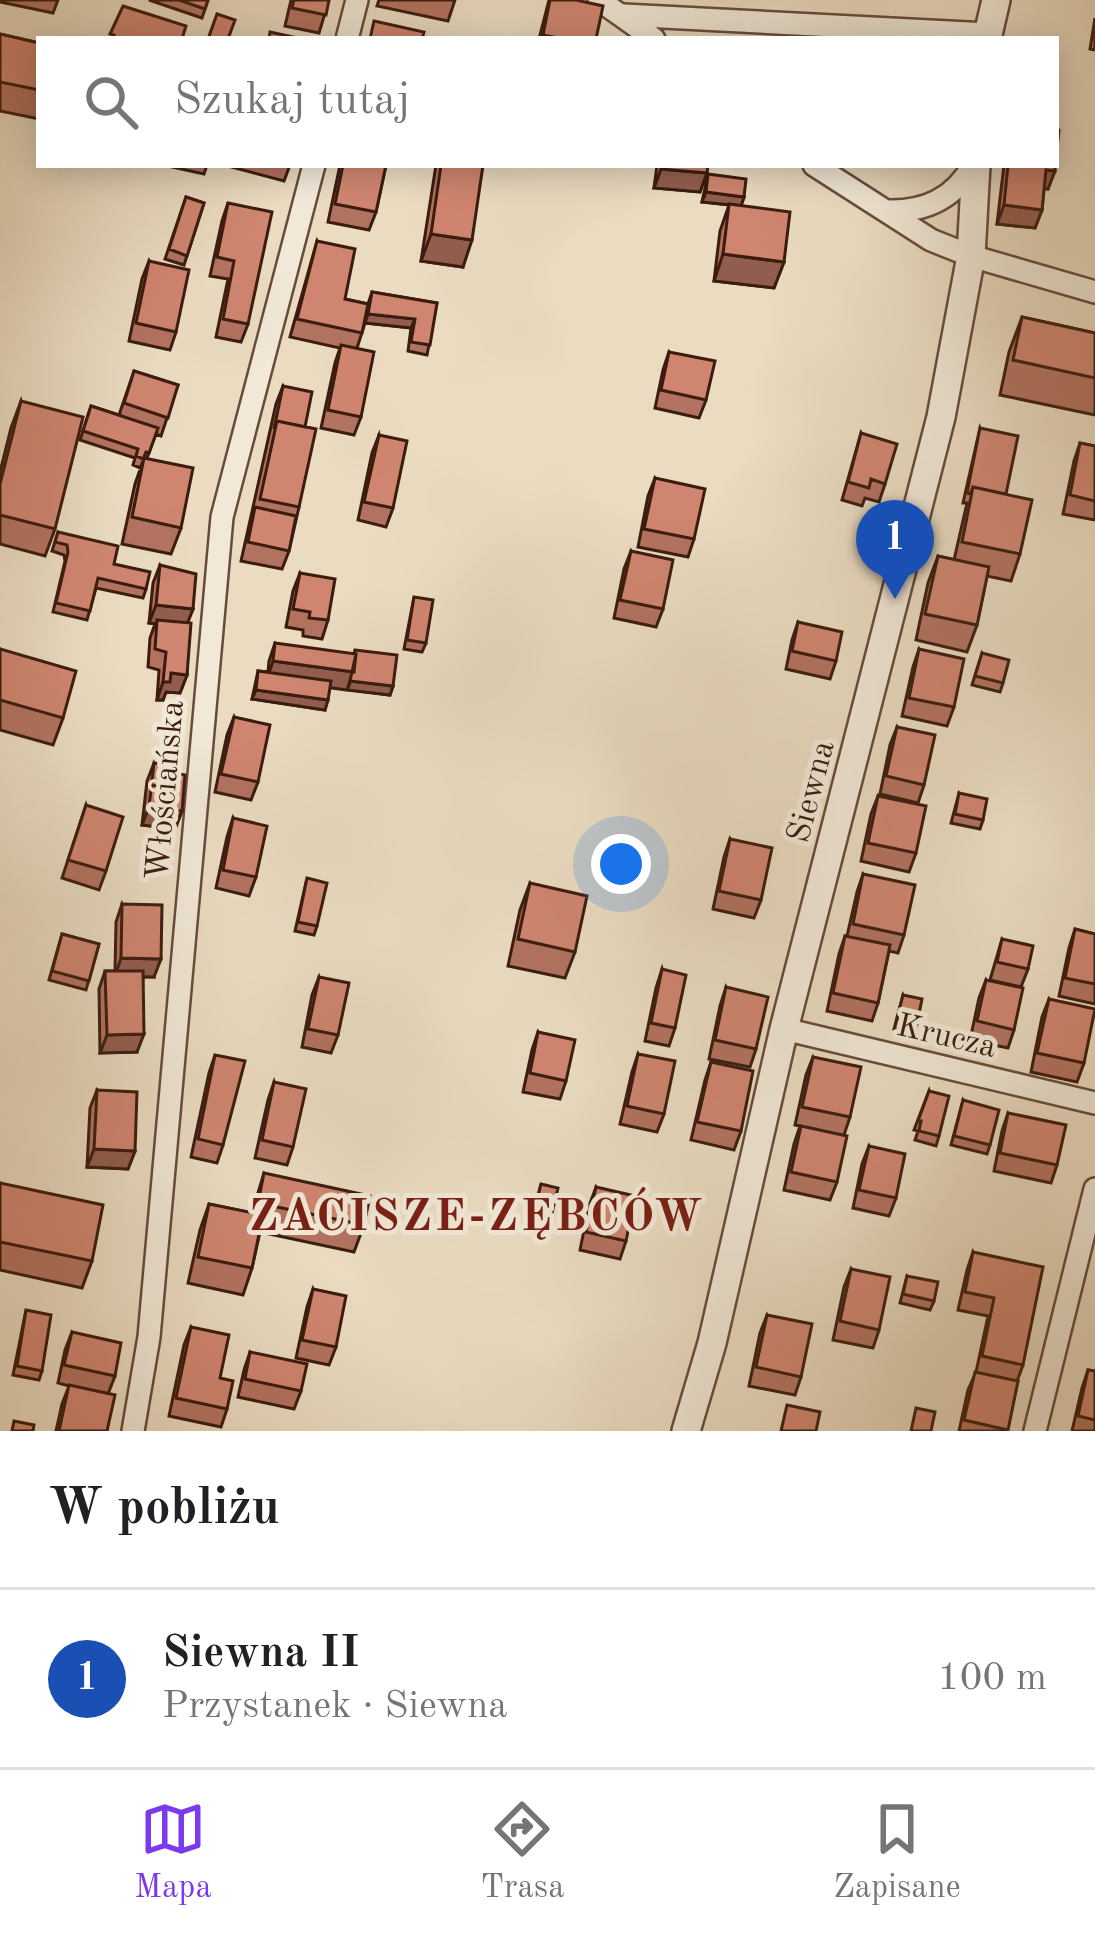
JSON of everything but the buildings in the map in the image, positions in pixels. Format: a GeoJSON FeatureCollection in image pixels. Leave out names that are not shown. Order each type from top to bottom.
{"type":"FeatureCollection","features":[{"type":"Feature","properties":{"kind":"street"},"geometry":{"type":"LineString","coordinates":[[348,36],[357,0]]}},
{"type":"Feature","properties":{"kind":"street"},"geometry":{"type":"LineString","coordinates":[[599,0],[650,36]]}},
{"type":"Feature","properties":{"kind":"street"},"geometry":{"type":"LineString","coordinates":[[624,14],[987,36],[996,0]]}},
{"type":"Feature","properties":{"kind":"street","name":"Włościańska"},"geometry":{"type":"LineString","coordinates":[[133,1431],[148,1337],[221,517],[313,168]]}},
{"type":"Feature","properties":{"kind":"street"},"geometry":{"type":"LineString","coordinates":[[819,168],[932,240],[1095,292]]}},
{"type":"Feature","properties":{"kind":"street"},"geometry":{"type":"LineString","coordinates":[[886,211],[910,212],[938,202],[964,182],[973,168]]}},
{"type":"Feature","properties":{"kind":"street","name":"Siewna"},"geometry":{"type":"LineString","coordinates":[[686,1431],[712,1343],[784,1029],[941,417],[971,256],[975,168]]}},
{"type":"Feature","properties":{"kind":"street","name":"Krucza"},"geometry":{"type":"LineString","coordinates":[[784,1029],[1095,1103]]}},
{"type":"Feature","properties":{"kind":"street"},"geometry":{"type":"LineString","coordinates":[[1035,1431],[1095,1189]]}},
{"type":"Feature","properties":{"kind":"place","name":"Siewna II"},"geometry":{"type":"Point","coordinates":[895,599]}},
{"type":"Feature","properties":{"kind":"district","name":"ZACISZE-ZĘBCÓW"},"geometry":{"type":"Point","coordinates":[477,1214]}}]}
